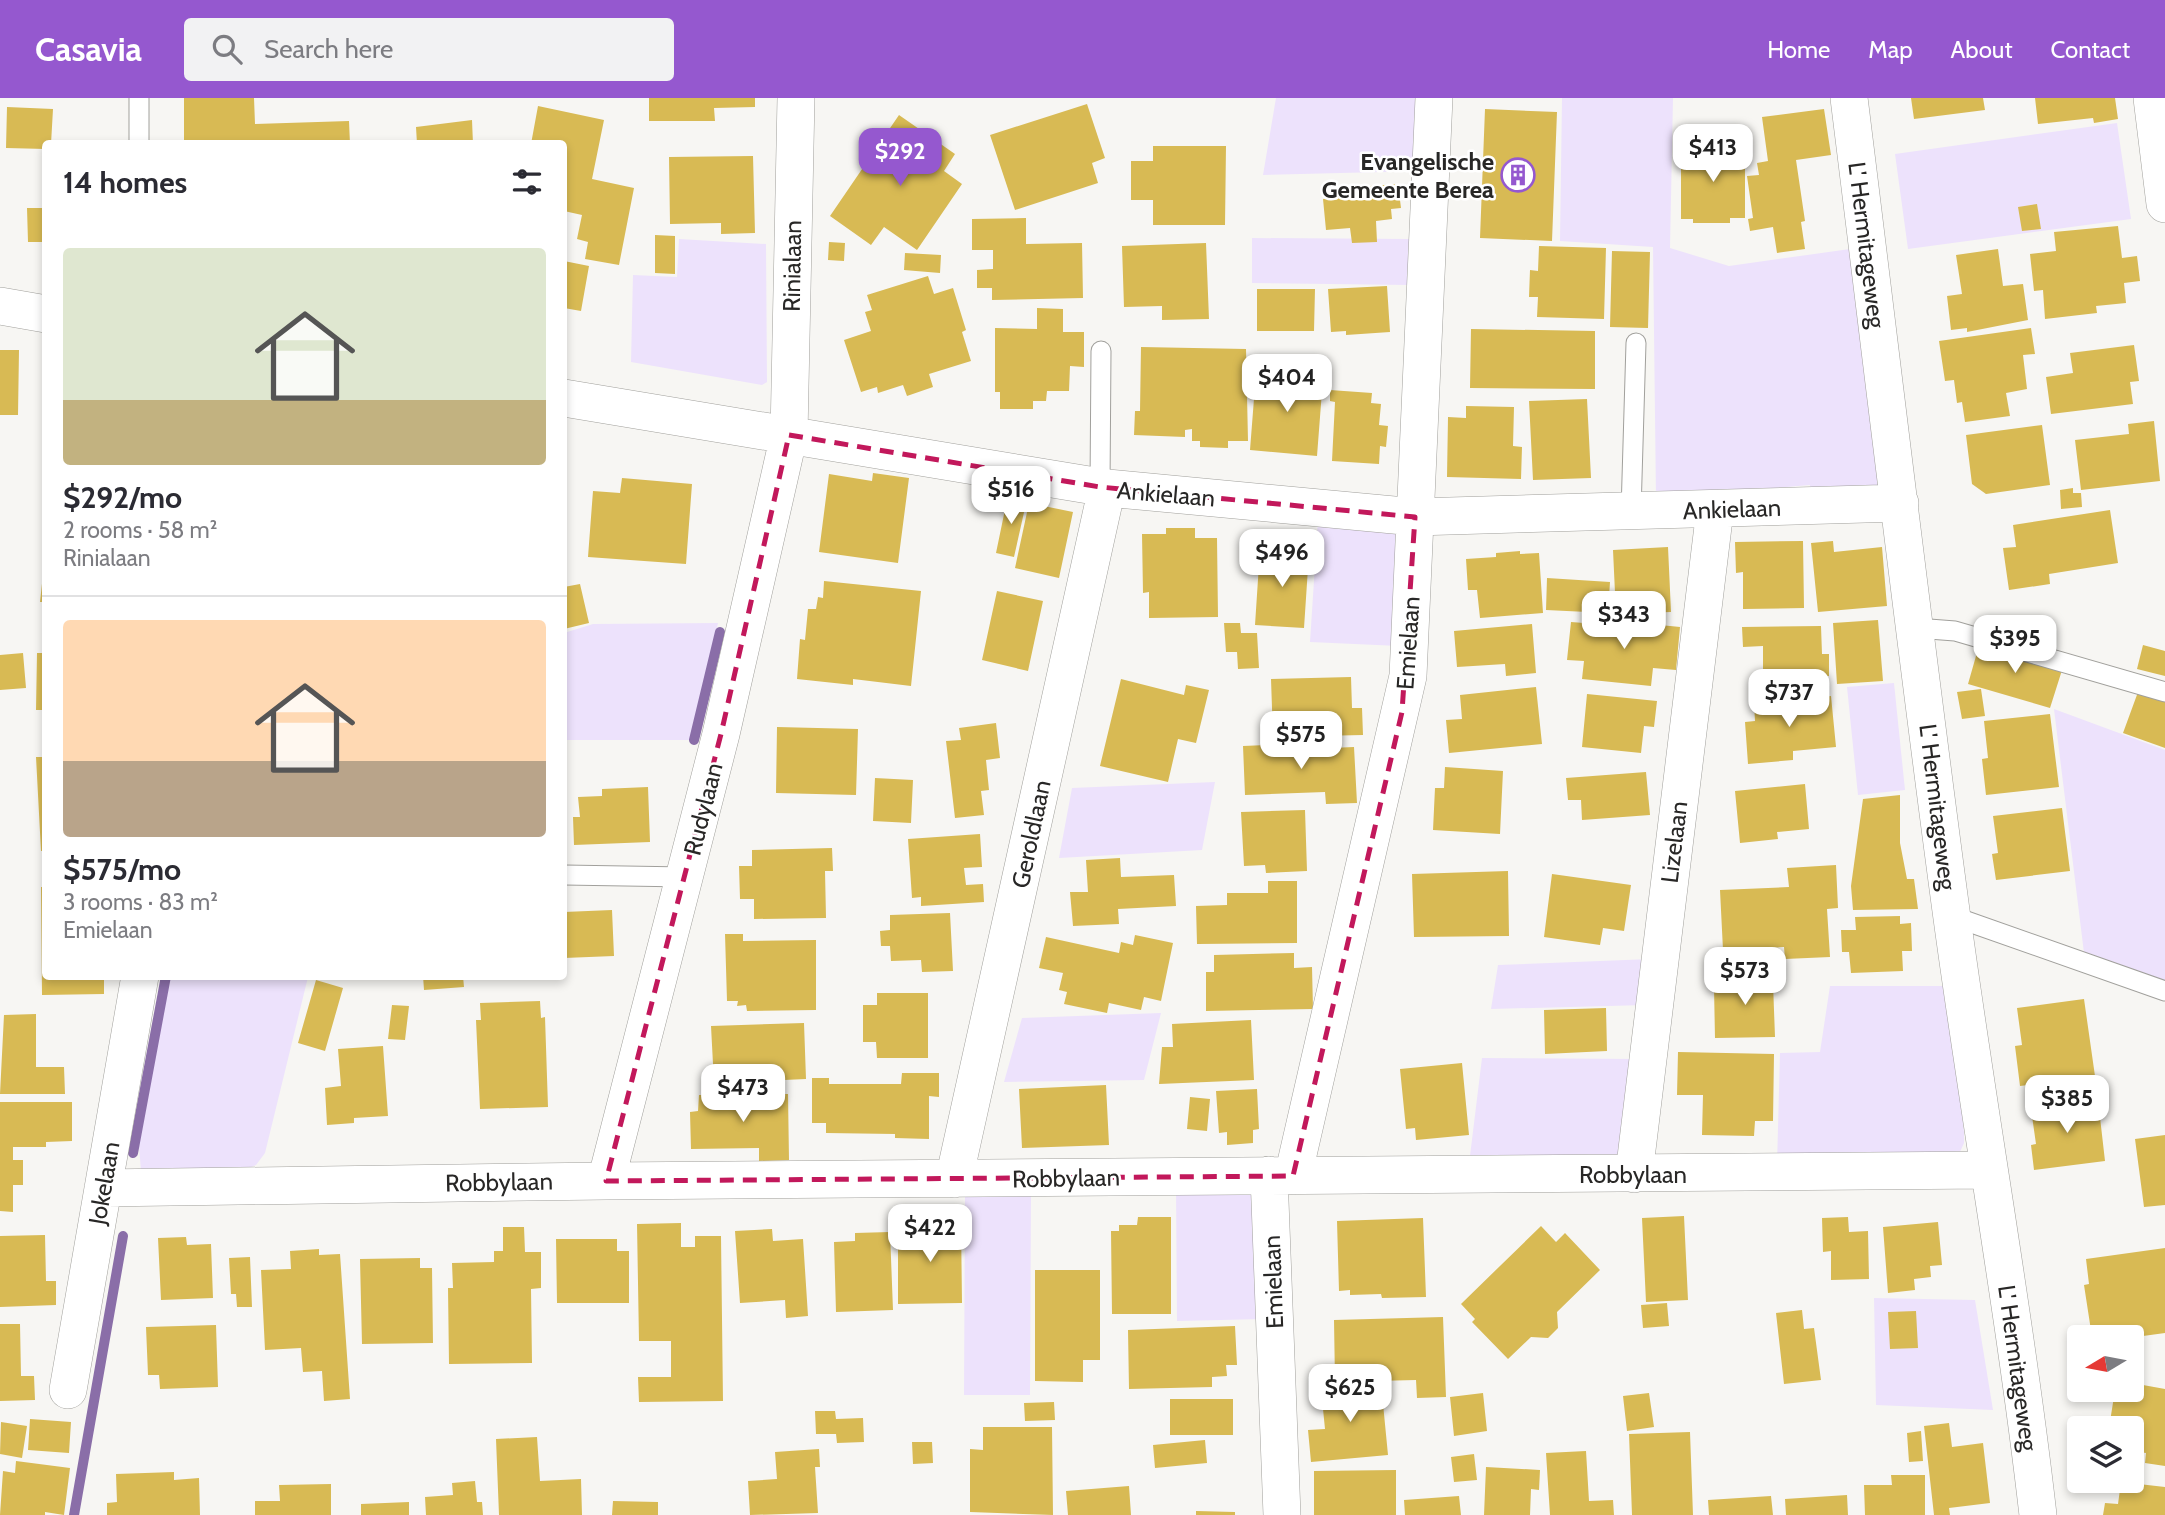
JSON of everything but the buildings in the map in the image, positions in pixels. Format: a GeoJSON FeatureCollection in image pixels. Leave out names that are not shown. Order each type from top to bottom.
{"type":"FeatureCollection","features":[{"type":"Feature","properties":{"kind":"street","name":"Rinialaan"},"geometry":{"type":"LineString","coordinates":[[789,435],[796,98]]}},
{"type":"Feature","properties":{"kind":"street","name":"Emielaan"},"geometry":{"type":"LineString","coordinates":[[1282,1515],[1281,1175],[1402,712],[1408,676],[1434,98]]}},
{"type":"Feature","properties":{"kind":"street","name":"L' Hermitageweg"},"geometry":{"type":"LineString","coordinates":[[1849,98],[1952,916],[1988,1170],[2024,1390],[2038,1515]]}},
{"type":"Feature","properties":{"kind":"street"},"geometry":{"type":"LineString","coordinates":[[2152,98],[2165,204]]}},
{"type":"Feature","properties":{"kind":"street"},"geometry":{"type":"LineString","coordinates":[[0,306],[42,313]]}},
{"type":"Feature","properties":{"kind":"street","name":"Ankielaan"},"geometry":{"type":"LineString","coordinates":[[567,398],[1104,488],[1415,517],[1900,503]]}},
{"type":"Feature","properties":{"kind":"street","name":"Rudylaan"},"geometry":{"type":"LineString","coordinates":[[606,1181],[686,877],[734,681],[789,435]]}},
{"type":"Feature","properties":{"kind":"street","name":"Geroldlaan"},"geometry":{"type":"LineString","coordinates":[[954,1180],[1104,488]]}},
{"type":"Feature","properties":{"kind":"street","name":"Lizelaan"},"geometry":{"type":"LineString","coordinates":[[1634,1174],[1715,510]]}},
{"type":"Feature","properties":{"kind":"street","name":"Jokelaan"},"geometry":{"type":"LineString","coordinates":[[68,1390],[139,980]]}},
{"type":"Feature","properties":{"kind":"street","name":"Robbylaan"},"geometry":{"type":"LineString","coordinates":[[103,1188],[606,1181],[1988,1170]]}},
{"type":"Feature","properties":{"kind":"lane"},"geometry":{"type":"LineString","coordinates":[[139,98],[139,140]]}},
{"type":"Feature","properties":{"kind":"lane"},"geometry":{"type":"LineString","coordinates":[[1631,512],[1636,343]]}},
{"type":"Feature","properties":{"kind":"lane"},"geometry":{"type":"LineString","coordinates":[[1101,351],[1104,488]]}},
{"type":"Feature","properties":{"kind":"lane"},"geometry":{"type":"LineString","coordinates":[[1916,628],[1955,631],[2165,692]]}},
{"type":"Feature","properties":{"kind":"lane"},"geometry":{"type":"LineString","coordinates":[[567,875],[686,877]]}},
{"type":"Feature","properties":{"kind":"lane"},"geometry":{"type":"LineString","coordinates":[[1952,916],[2165,991]]}},
{"type":"Feature","properties":{"kind":"highlighted area"},"geometry":{"type":"Polygon","coordinates":[[[789,435],[1100,487],[1415,517],[1402,712],[1293,1176],[606,1181],[721,734],[789,435]]]}},
{"type":"Feature","properties":{"kind":"shaded area"},"geometry":{"type":"Polygon","coordinates":[[[1276,98],[1426,98],[1422,171],[1263,175],[1276,98]]]}},
{"type":"Feature","properties":{"kind":"shaded area"},"geometry":{"type":"Polygon","coordinates":[[[1562,98],[1673,98],[1670,248],[1729,266],[1857,248],[1884,485],[1811,496],[1810,485],[1656,498],[1653,247],[1560,241],[1562,98]]]}},
{"type":"Feature","properties":{"kind":"shaded area"},"geometry":{"type":"Polygon","coordinates":[[[2117,123],[2131,219],[1908,249],[1895,154],[2117,123]]]}},
{"type":"Feature","properties":{"kind":"shaded area"},"geometry":{"type":"Polygon","coordinates":[[[1252,238],[1410,239],[1409,285],[1252,283],[1252,238]]]}},
{"type":"Feature","properties":{"kind":"shaded area"},"geometry":{"type":"Polygon","coordinates":[[[679,239],[766,244],[767,382],[762,385],[631,362],[633,275],[677,277],[679,239]]]}},
{"type":"Feature","properties":{"kind":"shaded area"},"geometry":{"type":"Polygon","coordinates":[[[1318,519],[1402,532],[1399,646],[1310,642],[1318,519]]]}},
{"type":"Feature","properties":{"kind":"shaded area"},"geometry":{"type":"Polygon","coordinates":[[[718,623],[691,740],[567,740],[567,632],[593,624],[718,623]]]}},
{"type":"Feature","properties":{"kind":"shaded area"},"geometry":{"type":"Polygon","coordinates":[[[1894,683],[1905,790],[1858,795],[1847,687],[1894,683]]]}},
{"type":"Feature","properties":{"kind":"shaded area"},"geometry":{"type":"Polygon","coordinates":[[[2054,709],[2165,750],[2165,983],[2084,953],[2054,709]]]}},
{"type":"Feature","properties":{"kind":"shaded area"},"geometry":{"type":"Polygon","coordinates":[[[1215,782],[1202,850],[1059,858],[1072,788],[1215,782]]]}},
{"type":"Feature","properties":{"kind":"shaded area"},"geometry":{"type":"Polygon","coordinates":[[[1651,959],[1645,1005],[1491,1009],[1498,965],[1651,959]]]}},
{"type":"Feature","properties":{"kind":"shaded area"},"geometry":{"type":"Polygon","coordinates":[[[169,980],[307,980],[265,1153],[256,1165],[246,1169],[141,1171],[139,1146],[169,980]]]}},
{"type":"Feature","properties":{"kind":"shaded area"},"geometry":{"type":"Polygon","coordinates":[[[1830,986],[1949,986],[1964,1132],[1964,1143],[1959,1154],[1777,1165],[1780,1053],[1820,1052],[1830,986]]]}},
{"type":"Feature","properties":{"kind":"shaded area"},"geometry":{"type":"Polygon","coordinates":[[[1161,1013],[1144,1080],[1004,1082],[1022,1018],[1161,1013]]]}},
{"type":"Feature","properties":{"kind":"shaded area"},"geometry":{"type":"Polygon","coordinates":[[[1482,1058],[1639,1059],[1617,1161],[1469,1164],[1482,1058]]]}},
{"type":"Feature","properties":{"kind":"shaded area"},"geometry":{"type":"Polygon","coordinates":[[[1176,1189],[1259,1190],[1264,1319],[1177,1321],[1176,1189]]]}},
{"type":"Feature","properties":{"kind":"shaded area"},"geometry":{"type":"Polygon","coordinates":[[[965,1193],[1031,1194],[1030,1395],[964,1395],[965,1193]]]}},
{"type":"Feature","properties":{"kind":"shaded area"},"geometry":{"type":"Polygon","coordinates":[[[1874,1298],[1975,1300],[1993,1410],[1876,1405],[1874,1298]]]}},
{"type":"Feature","properties":{"kind":"waterway"},"geometry":{"type":"LineString","coordinates":[[694,740],[720,632]]}},
{"type":"Feature","properties":{"kind":"waterway"},"geometry":{"type":"LineString","coordinates":[[133,1153],[165,980]]}},
{"type":"Feature","properties":{"kind":"waterway"},"geometry":{"type":"LineString","coordinates":[[74,1515],[123,1236]]}},
{"type":"Feature","properties":{"kind":"place","name":"Evangelische Gemeente Berea"},"geometry":{"type":"Point","coordinates":[1518,175]}}]}
